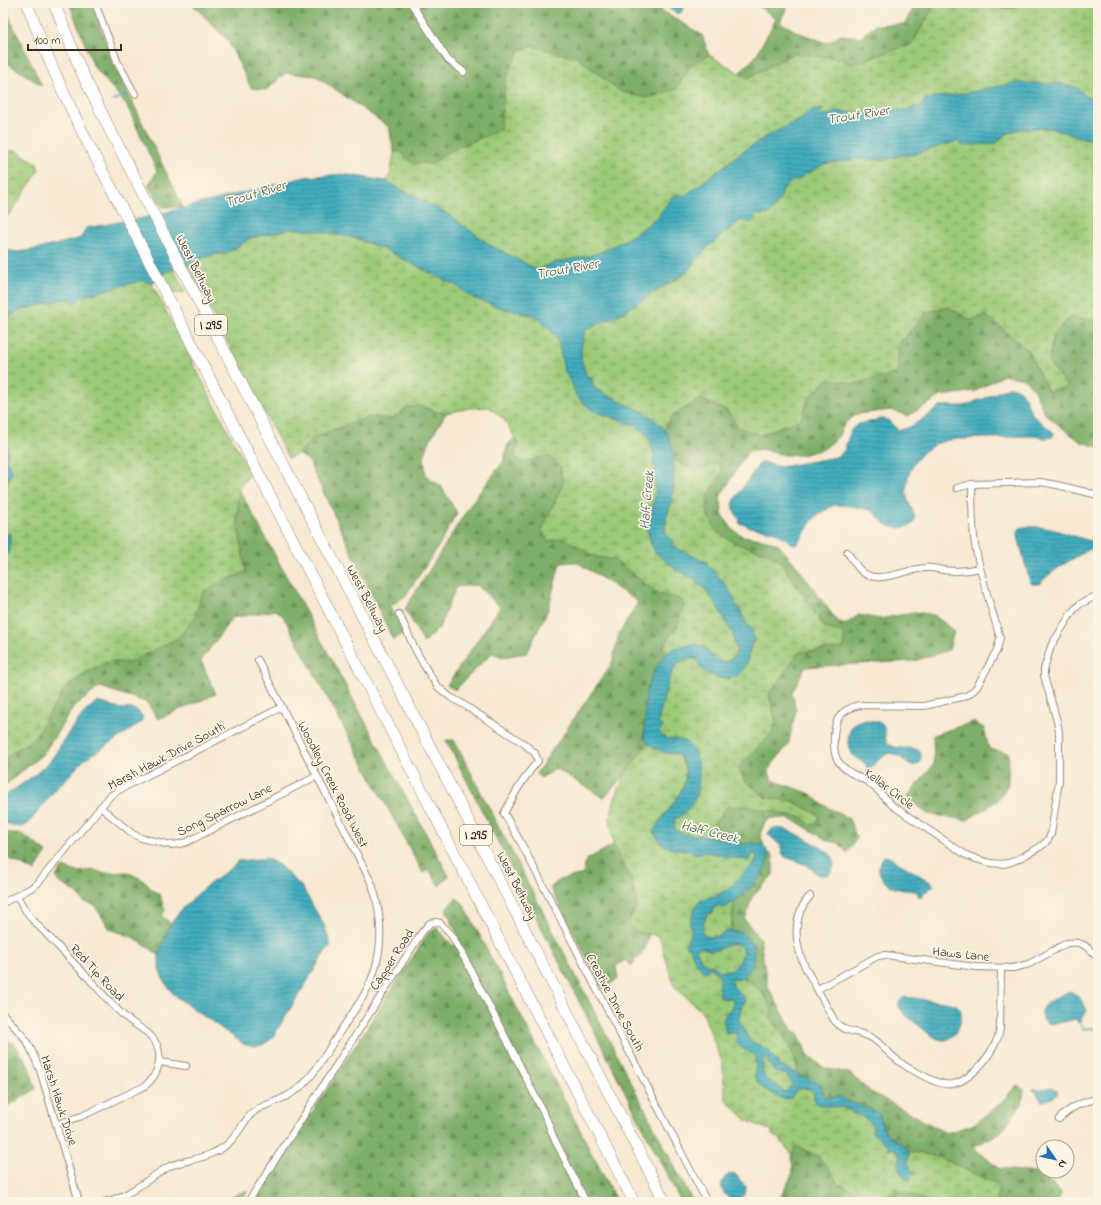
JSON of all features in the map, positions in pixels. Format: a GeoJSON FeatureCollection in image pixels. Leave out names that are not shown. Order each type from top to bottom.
{"type":"FeatureCollection","features":[{"type":"Feature","properties":{"kind":"highway","name":"I 295"},"geometry":{"type":"LineString","coordinates":[[27,3],[43,48],[87,144],[113,191],[634,1202]]}},
{"type":"Feature","properties":{"kind":"highway","name":"West Beltway"},"geometry":{"type":"LineString","coordinates":[[54,3],[82,73],[111,132],[493,867],[665,1202]]}},
{"type":"Feature","properties":{"kind":"street"},"geometry":{"type":"LineString","coordinates":[[95,3],[118,62],[135,94]]}},
{"type":"Feature","properties":{"kind":"street"},"geometry":{"type":"LineString","coordinates":[[411,3],[448,60],[464,72]]}},
{"type":"Feature","properties":{"kind":"street"},"geometry":{"type":"LineString","coordinates":[[957,488],[972,484],[1024,482],[1049,483],[1098,496]]}},
{"type":"Feature","properties":{"kind":"street","name":"Kellar Circle"},"geometry":{"type":"LineString","coordinates":[[972,484],[975,544],[980,568],[1000,638],[997,650],[978,685],[968,695],[924,706],[852,706],[840,716],[835,725],[834,752],[837,760],[843,767],[876,788],[893,806],[966,855],[976,859],[1000,864],[1007,863],[1043,846],[1048,841],[1051,834],[1059,780],[1059,732],[1044,676],[1044,669],[1051,646],[1072,612],[1080,604],[1098,595]]}},
{"type":"Feature","properties":{"kind":"street"},"geometry":{"type":"LineString","coordinates":[[847,552],[860,570],[875,577],[924,568],[956,571],[980,568]]}},
{"type":"Feature","properties":{"kind":"street","name":"Creative Drive South"},"geometry":{"type":"LineString","coordinates":[[399,614],[414,647],[437,686],[450,697],[505,731],[535,752],[538,761],[515,793],[504,813],[520,841],[707,1202]]}},
{"type":"Feature","properties":{"kind":"street","name":"Woodley Creek Road West"},"geometry":{"type":"LineString","coordinates":[[104,1202],[130,1193],[156,1174],[172,1166],[186,1160],[203,1157],[222,1148],[230,1141],[249,1116],[256,1110],[276,1102],[298,1088],[315,1070],[368,987],[375,968],[379,953],[380,923],[378,907],[372,884],[258,660]]}},
{"type":"Feature","properties":{"kind":"street","name":"Marsh Hawk Drive South"},"geometry":{"type":"LineString","coordinates":[[3,903],[31,888],[45,876],[110,796],[282,707]]}},
{"type":"Feature","properties":{"kind":"street","name":"Song Sparrow Lane"},"geometry":{"type":"LineString","coordinates":[[100,808],[133,834],[141,838],[171,845],[179,844],[187,842],[317,776]]}},
{"type":"Feature","properties":{"kind":"street","name":"Red Tip Road"},"geometry":{"type":"LineString","coordinates":[[17,896],[31,918],[124,1016],[153,1038],[159,1052],[160,1062]]}},
{"type":"Feature","properties":{"kind":"street"},"geometry":{"type":"LineString","coordinates":[[810,896],[800,910],[796,932],[797,945],[801,958],[834,1020],[843,1029],[867,1036],[878,1043],[902,1064],[934,1082],[949,1085],[962,1080],[975,1071],[981,1065],[1000,1035],[1001,968]]}},
{"type":"Feature","properties":{"kind":"street","name":"Capper Road"},"geometry":{"type":"LineString","coordinates":[[248,1202],[422,932],[430,923],[436,922],[440,923],[450,933],[466,961],[547,1120],[553,1136],[586,1202]]}},
{"type":"Feature","properties":{"kind":"street","name":"Haws Lane"},"geometry":{"type":"LineString","coordinates":[[818,989],[878,956],[885,955],[976,967],[1017,968],[1029,964],[1066,943],[1072,942],[1083,944],[1088,947],[1098,958]]}},
{"type":"Feature","properties":{"kind":"street","name":"Marsh Hawk Drive"},"geometry":{"type":"LineString","coordinates":[[3,1014],[23,1036],[36,1059],[79,1202]]}},
{"type":"Feature","properties":{"kind":"street"},"geometry":{"type":"LineString","coordinates":[[56,1124],[82,1116],[144,1086],[154,1076],[160,1062],[186,1066]]}},
{"type":"Feature","properties":{"kind":"street"},"geometry":{"type":"LineString","coordinates":[[1059,1119],[1068,1110],[1090,1100],[1098,1099]]}},
{"type":"Feature","properties":{"kind":"green space"},"geometry":{"type":"Polygon","coordinates":[[[3,3],[5,3],[11,21],[42,86],[3,60],[3,3]]]}},
{"type":"Feature","properties":{"kind":"green space"},"geometry":{"type":"Polygon","coordinates":[[[69,3],[92,3],[111,58],[183,207],[163,207],[148,186],[157,171],[126,104],[94,67],[69,3]]]}},
{"type":"Feature","properties":{"kind":"green space"},"geometry":{"type":"Polygon","coordinates":[[[191,3],[650,3],[702,35],[709,55],[691,65],[677,89],[647,98],[621,92],[579,59],[506,78],[500,130],[450,151],[431,164],[412,163],[399,151],[394,153],[389,127],[316,76],[286,73],[266,90],[251,88],[228,41],[191,3]]]}},
{"type":"Feature","properties":{"kind":"green space"},"geometry":{"type":"Polygon","coordinates":[[[755,3],[789,3],[780,22],[797,32],[827,43],[841,35],[861,37],[875,25],[904,24],[917,3],[936,3],[912,44],[851,65],[842,59],[794,53],[748,78],[739,73],[755,57],[776,19],[755,3]]]}},
{"type":"Feature","properties":{"kind":"green space"},"geometry":{"type":"Polygon","coordinates":[[[936,3],[986,3],[991,8],[1012,8],[1023,3],[1098,3],[1098,103],[1085,96],[1079,89],[1062,84],[1015,83],[960,94],[925,99],[921,106],[907,110],[867,111],[855,113],[839,112],[817,117],[822,110],[809,111],[802,119],[771,134],[742,152],[685,196],[660,219],[654,219],[628,238],[598,253],[552,264],[538,270],[490,245],[449,215],[386,181],[390,175],[394,153],[399,151],[412,163],[431,164],[450,151],[500,130],[506,78],[520,50],[534,46],[579,59],[621,92],[647,98],[677,89],[691,65],[709,55],[748,78],[794,53],[842,59],[851,65],[912,44],[936,3]]]}},
{"type":"Feature","properties":{"kind":"green space"},"geometry":{"type":"Polygon","coordinates":[[[986,3],[1023,3],[1012,8],[990,8],[986,3]]]}},
{"type":"Feature","properties":{"kind":"green space"},"geometry":{"type":"Polygon","coordinates":[[[1025,128],[1049,128],[1098,142],[1098,324],[1092,320],[1070,317],[1054,334],[1048,362],[1068,387],[1048,391],[1027,349],[986,315],[971,320],[948,307],[927,312],[898,345],[898,373],[854,384],[830,378],[809,397],[801,419],[759,435],[738,427],[727,411],[701,399],[672,416],[664,430],[653,419],[642,412],[597,390],[592,384],[591,380],[593,378],[587,378],[581,354],[585,330],[622,313],[654,292],[678,279],[686,273],[711,244],[741,220],[757,214],[765,214],[781,197],[783,189],[792,181],[798,180],[808,172],[811,172],[824,164],[857,159],[886,160],[902,155],[911,155],[957,141],[997,143],[1010,133],[1025,128]]]}},
{"type":"Feature","properties":{"kind":"green space"},"geometry":{"type":"Polygon","coordinates":[[[15,150],[37,163],[39,170],[11,213],[3,220],[3,155],[7,152],[15,150]]]}},
{"type":"Feature","properties":{"kind":"green space"},"geometry":{"type":"Polygon","coordinates":[[[291,229],[320,231],[359,239],[390,252],[455,285],[473,298],[502,308],[535,316],[542,320],[558,340],[564,370],[573,386],[576,396],[593,411],[635,425],[648,435],[653,451],[653,466],[656,467],[654,480],[656,488],[653,510],[647,529],[651,544],[670,565],[685,573],[686,576],[695,578],[698,584],[707,591],[733,633],[736,649],[738,650],[733,658],[724,663],[715,658],[700,645],[680,647],[667,653],[663,647],[678,625],[684,603],[678,598],[659,594],[615,560],[593,556],[564,538],[548,541],[542,530],[563,484],[560,466],[548,456],[521,462],[515,456],[518,444],[504,419],[489,407],[470,408],[446,413],[436,412],[422,406],[407,407],[391,419],[368,417],[314,437],[298,454],[288,458],[188,266],[194,261],[216,254],[225,254],[250,238],[291,229]]]}},
{"type":"Feature","properties":{"kind":"green space"},"geometry":{"type":"Polygon","coordinates":[[[174,270],[185,292],[173,294],[162,275],[165,272],[174,270]]]}},
{"type":"Feature","properties":{"kind":"green space"},"geometry":{"type":"Polygon","coordinates":[[[143,280],[152,284],[250,473],[239,489],[237,521],[246,572],[225,580],[202,593],[195,617],[178,638],[128,663],[111,661],[88,671],[65,688],[34,738],[13,752],[3,761],[3,575],[6,573],[9,565],[3,564],[3,556],[9,533],[5,536],[3,532],[3,509],[4,494],[8,480],[12,473],[6,459],[8,451],[6,443],[3,441],[3,320],[20,310],[66,299],[77,302],[80,297],[143,280]]]}},
{"type":"Feature","properties":{"kind":"green space"},"geometry":{"type":"Polygon","coordinates":[[[948,307],[971,320],[986,315],[1027,349],[1048,391],[1067,387],[1048,362],[1054,334],[1070,317],[1092,320],[1098,324],[1098,447],[1081,442],[1046,415],[1033,389],[1025,379],[1003,375],[976,391],[941,396],[908,416],[891,410],[857,414],[845,423],[838,437],[824,449],[801,455],[784,455],[762,449],[748,451],[720,497],[723,516],[733,530],[743,536],[767,540],[778,544],[797,566],[837,621],[846,624],[859,615],[880,619],[915,612],[934,615],[954,631],[949,650],[914,661],[805,667],[792,693],[796,710],[788,745],[768,770],[772,780],[811,794],[822,804],[849,819],[857,838],[847,853],[839,843],[828,841],[799,823],[788,819],[771,818],[765,822],[760,834],[764,846],[754,843],[742,844],[706,836],[726,807],[747,806],[804,818],[820,816],[792,801],[766,798],[744,780],[738,767],[771,734],[776,723],[769,694],[799,652],[844,648],[825,628],[780,561],[768,553],[737,544],[718,533],[708,517],[707,498],[722,472],[719,462],[697,471],[673,460],[671,442],[664,430],[672,416],[701,399],[727,411],[738,427],[759,435],[801,419],[809,397],[831,378],[854,384],[898,345],[927,312],[948,307]]]}},
{"type":"Feature","properties":{"kind":"green space"},"geometry":{"type":"Polygon","coordinates":[[[422,406],[436,412],[446,413],[431,438],[424,457],[426,476],[441,486],[457,513],[438,547],[406,595],[391,606],[403,634],[393,640],[308,460],[298,454],[314,437],[368,417],[391,419],[407,407],[422,406]]]}},
{"type":"Feature","properties":{"kind":"green space"},"geometry":{"type":"Polygon","coordinates":[[[515,438],[518,444],[515,456],[548,456],[560,466],[563,484],[542,530],[564,537],[593,556],[615,560],[659,594],[679,598],[684,603],[678,625],[664,647],[667,653],[654,670],[644,738],[648,743],[625,774],[604,798],[556,769],[541,778],[536,774],[612,663],[619,634],[638,602],[577,562],[560,563],[548,610],[527,653],[503,657],[492,653],[455,690],[447,685],[500,607],[477,585],[456,587],[439,628],[424,643],[405,609],[472,502],[503,462],[508,444],[515,438]]]}},
{"type":"Feature","properties":{"kind":"green space"},"geometry":{"type":"Polygon","coordinates":[[[673,460],[697,471],[719,462],[722,472],[707,498],[708,517],[718,533],[737,544],[768,553],[780,561],[825,628],[844,633],[844,648],[799,652],[769,694],[776,723],[771,734],[738,767],[744,780],[766,798],[792,801],[820,816],[816,824],[810,825],[804,818],[747,806],[726,807],[706,836],[684,834],[675,830],[674,821],[687,810],[696,796],[698,771],[697,759],[676,739],[666,738],[659,732],[662,728],[661,725],[658,724],[670,676],[679,663],[686,659],[697,659],[708,674],[728,679],[737,676],[744,669],[754,639],[740,609],[736,606],[733,596],[713,570],[705,561],[702,561],[671,545],[665,530],[667,515],[672,500],[673,460]]]}},
{"type":"Feature","properties":{"kind":"green space"},"geometry":{"type":"Polygon","coordinates":[[[239,489],[449,876],[439,886],[429,870],[423,873],[283,616],[276,610],[232,618],[201,661],[216,694],[158,719],[146,702],[100,687],[74,707],[43,754],[3,787],[3,761],[13,752],[34,738],[65,688],[88,671],[111,661],[128,663],[195,617],[202,593],[225,580],[246,572],[237,521],[239,489]]]}},
{"type":"Feature","properties":{"kind":"green space"},"geometry":{"type":"Polygon","coordinates":[[[973,722],[984,728],[989,749],[1009,753],[1008,785],[998,800],[967,820],[928,814],[907,797],[934,764],[933,735],[973,722]]]}},
{"type":"Feature","properties":{"kind":"green space"},"geometry":{"type":"Polygon","coordinates":[[[446,740],[454,740],[693,1202],[681,1202],[446,740]]]}},
{"type":"Feature","properties":{"kind":"green space"},"geometry":{"type":"Polygon","coordinates":[[[648,743],[661,752],[677,754],[683,763],[685,771],[685,780],[678,797],[660,820],[672,849],[689,850],[695,853],[706,852],[719,854],[749,861],[753,854],[757,855],[754,863],[727,890],[715,896],[701,900],[697,905],[689,925],[691,927],[691,933],[685,945],[692,949],[696,963],[700,965],[704,972],[709,967],[720,976],[720,997],[729,996],[733,1001],[733,1005],[726,1013],[726,1034],[734,1032],[737,1034],[736,1041],[743,1049],[752,1052],[756,1057],[755,1078],[791,1098],[795,1091],[800,1087],[805,1087],[819,1096],[830,1107],[847,1109],[852,1111],[852,1113],[868,1120],[872,1126],[874,1134],[887,1144],[889,1150],[891,1147],[898,1152],[900,1159],[910,1169],[907,1160],[909,1151],[937,1157],[999,1185],[996,1202],[931,1202],[895,1189],[878,1201],[837,1183],[832,1172],[818,1156],[796,1146],[792,1155],[779,1138],[772,1135],[772,1130],[746,1120],[726,1100],[722,1062],[703,1013],[674,986],[659,936],[635,931],[628,923],[637,905],[631,879],[613,845],[610,818],[614,801],[625,774],[648,743]]]}},
{"type":"Feature","properties":{"kind":"green space"},"geometry":{"type":"Polygon","coordinates":[[[3,832],[22,834],[47,852],[35,871],[3,856],[3,832]]]}},
{"type":"Feature","properties":{"kind":"green space"},"geometry":{"type":"Polygon","coordinates":[[[613,845],[631,879],[637,905],[628,923],[635,931],[649,934],[645,949],[631,966],[625,960],[616,966],[618,979],[603,989],[550,888],[559,880],[583,874],[586,860],[613,845]]]}},
{"type":"Feature","properties":{"kind":"green space"},"geometry":{"type":"Polygon","coordinates":[[[769,853],[773,856],[773,875],[752,897],[745,920],[760,939],[768,987],[793,1031],[798,1033],[808,1056],[825,1068],[849,1073],[871,1092],[946,1133],[972,1125],[999,1105],[1017,1085],[1024,1090],[1022,1104],[1000,1133],[973,1147],[998,1168],[1035,1173],[1035,1179],[1047,1179],[1061,1192],[1058,1202],[996,1202],[999,1185],[937,1157],[909,1151],[885,1132],[879,1114],[837,1097],[829,1099],[824,1095],[816,1081],[798,1075],[798,1071],[777,1025],[770,1019],[772,1009],[761,991],[745,979],[731,931],[733,915],[732,910],[735,902],[761,876],[767,863],[769,853]]]}},
{"type":"Feature","properties":{"kind":"green space"},"geometry":{"type":"Polygon","coordinates":[[[63,867],[77,872],[94,870],[103,873],[128,872],[146,882],[150,888],[159,894],[165,910],[162,916],[171,924],[159,955],[135,938],[110,929],[94,905],[84,902],[72,890],[58,882],[56,876],[63,867]]]}},
{"type":"Feature","properties":{"kind":"green space"},"geometry":{"type":"Polygon","coordinates":[[[456,898],[463,903],[617,1202],[254,1202],[429,932],[437,928],[453,946],[460,941],[446,909],[456,898]]]}},
{"type":"Feature","properties":{"kind":"green space"},"geometry":{"type":"Polygon","coordinates":[[[735,902],[731,931],[727,931],[715,937],[709,937],[702,934],[703,925],[708,912],[714,912],[712,909],[719,905],[724,908],[735,902]]]}},
{"type":"Feature","properties":{"kind":"green space"},"geometry":{"type":"Polygon","coordinates":[[[734,944],[739,944],[743,948],[742,958],[732,970],[722,972],[713,966],[702,962],[696,950],[699,947],[712,951],[734,944]]]}},
{"type":"Feature","properties":{"kind":"green space"},"geometry":{"type":"Polygon","coordinates":[[[742,977],[761,991],[772,1009],[770,1019],[780,1031],[792,1053],[798,1075],[777,1064],[778,1062],[774,1059],[769,1050],[752,1042],[747,1036],[739,1020],[742,995],[732,985],[731,981],[742,977]]]}},
{"type":"Feature","properties":{"kind":"green space"},"geometry":{"type":"Polygon","coordinates":[[[3,1038],[15,1044],[28,1064],[36,1089],[3,1109],[3,1038]]]}},
{"type":"Feature","properties":{"kind":"green space"},"geometry":{"type":"Polygon","coordinates":[[[767,1057],[779,1073],[787,1075],[793,1083],[785,1092],[766,1079],[763,1071],[763,1065],[764,1058],[767,1057]]]}},
{"type":"Feature","properties":{"kind":"green space"},"geometry":{"type":"Polygon","coordinates":[[[796,1146],[818,1156],[832,1172],[837,1183],[895,1189],[931,1202],[767,1202],[780,1198],[793,1173],[792,1155],[796,1146]]]}},
{"type":"Feature","properties":{"kind":"green space"},"geometry":{"type":"Polygon","coordinates":[[[248,1190],[240,1202],[214,1202],[248,1190]]]}},
{"type":"Feature","properties":{"kind":"water"},"geometry":{"type":"Polygon","coordinates":[[[668,3],[684,3],[684,6],[679,14],[672,11],[668,3]]]}},
{"type":"Feature","properties":{"kind":"water","name":"Trout River"},"geometry":{"type":"Polygon","coordinates":[[[1015,83],[1062,84],[1079,89],[1085,96],[1098,103],[1098,142],[1049,128],[1025,128],[1004,135],[997,143],[964,146],[957,141],[911,155],[902,155],[886,160],[857,159],[824,164],[811,172],[808,172],[798,180],[792,181],[783,189],[781,197],[769,214],[755,215],[755,219],[751,223],[741,220],[711,244],[686,273],[622,313],[585,330],[581,349],[584,370],[587,377],[593,377],[591,379],[593,382],[592,384],[597,391],[600,390],[605,393],[605,395],[616,398],[616,400],[636,408],[651,417],[660,424],[668,435],[671,442],[674,462],[674,479],[672,500],[665,522],[666,534],[674,541],[671,545],[702,561],[707,561],[707,565],[728,588],[740,609],[744,620],[752,629],[754,639],[751,644],[747,662],[744,669],[737,676],[728,679],[716,678],[716,676],[704,671],[697,659],[687,659],[681,661],[677,665],[668,684],[658,724],[663,728],[659,732],[662,736],[668,739],[684,741],[690,746],[695,753],[698,762],[699,780],[695,798],[690,808],[674,821],[675,830],[684,834],[706,836],[742,844],[754,843],[764,846],[768,853],[764,870],[749,889],[731,904],[721,908],[719,905],[712,909],[714,912],[711,914],[708,912],[703,925],[702,934],[712,937],[718,936],[727,931],[742,932],[749,940],[754,953],[752,965],[745,976],[745,979],[742,977],[731,981],[732,985],[742,995],[745,1002],[741,1008],[739,1020],[747,1036],[752,1042],[769,1050],[774,1059],[779,1062],[777,1064],[800,1076],[819,1083],[824,1095],[829,1098],[837,1096],[856,1105],[860,1104],[879,1114],[885,1132],[903,1145],[909,1152],[908,1163],[914,1172],[909,1181],[900,1172],[898,1164],[900,1159],[898,1152],[891,1148],[889,1151],[887,1144],[874,1134],[872,1130],[874,1127],[867,1120],[842,1107],[820,1105],[815,1101],[814,1092],[806,1088],[800,1088],[791,1098],[783,1099],[764,1089],[758,1083],[755,1078],[756,1057],[739,1047],[737,1034],[734,1032],[726,1034],[725,1032],[725,1025],[723,1022],[724,1018],[733,1004],[730,996],[729,999],[723,998],[723,996],[720,997],[718,987],[720,976],[709,967],[707,971],[704,972],[694,959],[691,949],[685,945],[691,933],[691,927],[689,925],[697,905],[701,900],[715,896],[727,890],[754,863],[757,855],[753,854],[749,861],[746,861],[744,859],[727,857],[716,853],[693,853],[689,850],[672,849],[663,845],[653,832],[679,794],[684,784],[686,774],[684,764],[677,754],[666,753],[655,749],[644,738],[646,692],[654,670],[667,653],[675,648],[698,645],[705,648],[712,656],[724,663],[733,658],[738,650],[736,649],[733,634],[717,606],[705,589],[698,584],[694,578],[686,576],[685,573],[675,570],[674,566],[670,565],[655,552],[651,544],[647,529],[653,511],[651,506],[653,504],[656,488],[654,481],[656,467],[653,466],[653,451],[648,436],[635,425],[593,411],[576,396],[573,386],[564,370],[558,340],[542,320],[535,316],[502,308],[473,298],[455,285],[390,252],[359,239],[320,231],[291,229],[250,238],[225,254],[216,254],[194,261],[188,266],[165,272],[152,284],[143,280],[80,297],[77,302],[74,303],[71,300],[66,299],[20,310],[3,320],[3,250],[18,252],[42,248],[81,238],[86,228],[143,218],[305,177],[343,174],[386,181],[449,215],[490,245],[538,270],[552,264],[598,253],[628,238],[654,219],[660,219],[659,215],[672,197],[679,194],[685,196],[742,152],[771,134],[802,119],[809,111],[823,109],[818,117],[839,112],[855,113],[867,111],[907,110],[921,106],[925,99],[960,94],[1015,83]],[[734,944],[724,946],[717,950],[699,947],[696,950],[702,962],[713,966],[722,972],[732,970],[742,958],[743,948],[734,944]],[[764,1058],[763,1062],[764,1075],[768,1081],[777,1084],[778,1088],[785,1092],[793,1083],[787,1075],[775,1072],[767,1062],[769,1058],[764,1058]]]}},
{"type":"Feature","properties":{"kind":"water"},"geometry":{"type":"Polygon","coordinates":[[[1009,387],[1015,388],[1022,393],[1034,416],[1053,432],[1054,435],[1050,438],[1031,436],[954,439],[930,447],[916,460],[908,477],[907,497],[915,517],[911,525],[902,528],[889,526],[872,511],[836,505],[818,515],[795,545],[773,531],[749,527],[739,523],[740,520],[733,508],[735,499],[758,465],[763,462],[780,467],[836,457],[844,451],[851,430],[858,424],[885,419],[900,430],[912,426],[940,407],[966,405],[1009,387]]]}},
{"type":"Feature","properties":{"kind":"water"},"geometry":{"type":"Polygon","coordinates":[[[3,441],[6,443],[8,451],[6,459],[9,467],[13,471],[9,478],[3,499],[3,441]]]}},
{"type":"Feature","properties":{"kind":"water"},"geometry":{"type":"Polygon","coordinates":[[[1020,528],[1051,529],[1094,542],[1092,548],[1062,565],[1039,584],[1032,584],[1030,582],[1018,537],[1018,531],[1020,528]]]}},
{"type":"Feature","properties":{"kind":"water"},"geometry":{"type":"Polygon","coordinates":[[[3,532],[5,536],[10,533],[10,550],[8,554],[3,556],[3,532]]]}},
{"type":"Feature","properties":{"kind":"water"},"geometry":{"type":"Polygon","coordinates":[[[95,703],[105,704],[119,709],[135,710],[142,715],[142,721],[125,734],[85,759],[54,791],[28,824],[19,827],[3,822],[3,797],[35,775],[51,760],[69,732],[83,714],[95,703]]]}},
{"type":"Feature","properties":{"kind":"water"},"geometry":{"type":"Polygon","coordinates":[[[862,720],[874,721],[884,726],[885,739],[887,743],[892,746],[897,748],[913,748],[920,752],[920,763],[914,766],[898,756],[889,754],[882,757],[870,770],[868,769],[863,762],[852,754],[848,744],[852,727],[854,724],[862,720]]]}},
{"type":"Feature","properties":{"kind":"water"},"geometry":{"type":"Polygon","coordinates":[[[773,828],[790,831],[825,850],[832,856],[833,859],[834,866],[832,871],[828,875],[820,875],[806,865],[785,857],[780,845],[768,834],[773,828]]]}},
{"type":"Feature","properties":{"kind":"water"},"geometry":{"type":"Polygon","coordinates":[[[884,856],[889,857],[929,881],[933,884],[933,886],[924,892],[922,898],[919,897],[916,891],[892,887],[884,881],[879,871],[880,864],[884,856]]]}},
{"type":"Feature","properties":{"kind":"water"},"geometry":{"type":"Polygon","coordinates":[[[267,858],[280,866],[302,887],[325,927],[331,947],[327,949],[273,1037],[260,1046],[253,1046],[245,1045],[175,996],[165,983],[159,969],[159,954],[168,929],[178,913],[204,888],[235,865],[237,861],[267,858]]]}},
{"type":"Feature","properties":{"kind":"water"},"geometry":{"type":"Polygon","coordinates":[[[1068,992],[1077,996],[1087,1010],[1085,1015],[1081,1018],[1082,1021],[1078,1023],[1076,1019],[1065,1022],[1046,1023],[1042,1018],[1041,1013],[1043,1008],[1052,1000],[1068,992]]]}},
{"type":"Feature","properties":{"kind":"water"},"geometry":{"type":"Polygon","coordinates":[[[906,997],[950,1003],[957,1006],[960,1009],[961,1019],[960,1024],[951,1038],[942,1040],[935,1038],[907,1016],[898,1005],[902,999],[906,997]]]}},
{"type":"Feature","properties":{"kind":"water"},"geometry":{"type":"Polygon","coordinates":[[[1052,1087],[1057,1090],[1057,1095],[1044,1101],[1041,1101],[1037,1093],[1033,1090],[1034,1088],[1040,1090],[1052,1087]]]}},
{"type":"Feature","properties":{"kind":"water"},"geometry":{"type":"Polygon","coordinates":[[[732,1173],[735,1174],[746,1187],[743,1196],[740,1198],[729,1198],[722,1190],[723,1180],[726,1176],[732,1173]]]}},
{"type":"Feature","properties":{"kind":"waterway"},"geometry":{"type":"LineString","coordinates":[[113,101],[126,94]]}},
{"type":"Feature","properties":{"kind":"waterway"},"geometry":{"type":"LineString","coordinates":[[1080,1022],[1083,1029],[1091,1028],[1098,1030]]}},
{"type":"Feature","properties":{"kind":"water label","name":"Half Creek"},"geometry":{"type":"Point","coordinates":[646,500]}},
{"type":"Feature","properties":{"kind":"water label","name":"Half Creek"},"geometry":{"type":"Point","coordinates":[710,831]}}]}
